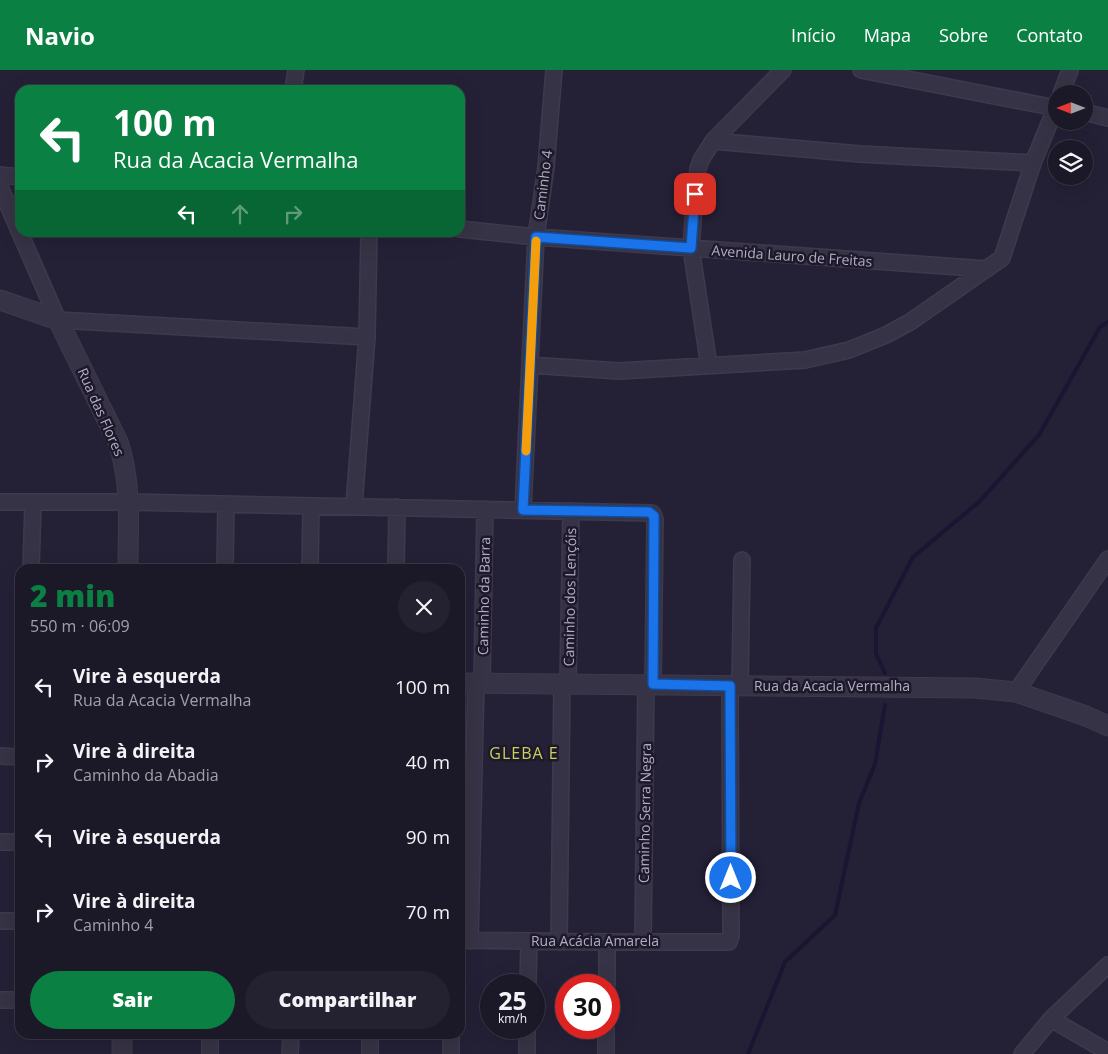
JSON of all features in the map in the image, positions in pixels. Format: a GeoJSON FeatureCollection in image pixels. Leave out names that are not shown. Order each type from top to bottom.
{"type":"FeatureCollection","features":[{"type":"Feature","properties":{"kind":"street"},"geometry":{"type":"LineString","coordinates":[[294,85],[296,70]]}},
{"type":"Feature","properties":{"kind":"street","name":"Caminho 4"},"geometry":{"type":"LineString","coordinates":[[523,510],[536,237],[546,167],[554,70]]}},
{"type":"Feature","properties":{"kind":"street"},"geometry":{"type":"LineString","coordinates":[[709,366],[691,248],[698,169],[701,160],[713,141],[783,70]]}},
{"type":"Feature","properties":{"kind":"street"},"geometry":{"type":"LineString","coordinates":[[861,70],[1048,106]]}},
{"type":"Feature","properties":{"kind":"street"},"geometry":{"type":"LineString","coordinates":[[1064,85],[1070,70]]}},
{"type":"Feature","properties":{"kind":"street"},"geometry":{"type":"LineString","coordinates":[[1093,114],[1108,118]]}},
{"type":"Feature","properties":{"kind":"street"},"geometry":{"type":"LineString","coordinates":[[530,366],[619,371],[805,360],[849,350],[868,343],[910,322],[1002,258],[1033,163],[1048,127]]}},
{"type":"Feature","properties":{"kind":"street"},"geometry":{"type":"LineString","coordinates":[[713,141],[845,153],[1033,163]]}},
{"type":"Feature","properties":{"kind":"street"},"geometry":{"type":"LineString","coordinates":[[0,175],[15,176]]}},
{"type":"Feature","properties":{"kind":"street"},"geometry":{"type":"LineString","coordinates":[[0,187],[15,221]]}},
{"type":"Feature","properties":{"kind":"street","name":"Avenida Lauro de Freitas"},"geometry":{"type":"LineString","coordinates":[[465,230],[536,237],[987,269]]}},
{"type":"Feature","properties":{"kind":"street"},"geometry":{"type":"LineString","coordinates":[[22,237],[58,320]]}},
{"type":"Feature","properties":{"kind":"street"},"geometry":{"type":"LineString","coordinates":[[354,506],[367,338],[369,237]]}},
{"type":"Feature","properties":{"kind":"street"},"geometry":{"type":"LineString","coordinates":[[0,300],[58,320],[367,338]]}},
{"type":"Feature","properties":{"kind":"street","name":"Rua das Flores"},"geometry":{"type":"LineString","coordinates":[[58,320],[118,442],[124,463],[128,502],[128,564]]}},
{"type":"Feature","properties":{"kind":"street"},"geometry":{"type":"LineString","coordinates":[[0,502],[128,502],[571,511]]}},
{"type":"Feature","properties":{"kind":"street"},"geometry":{"type":"LineString","coordinates":[[31,564],[33,502]]}},
{"type":"Feature","properties":{"kind":"street"},"geometry":{"type":"LineString","coordinates":[[225,564],[226,504]]}},
{"type":"Feature","properties":{"kind":"street"},"geometry":{"type":"LineString","coordinates":[[310,564],[311,506]]}},
{"type":"Feature","properties":{"kind":"street"},"geometry":{"type":"LineString","coordinates":[[396,564],[397,507]]}},
{"type":"Feature","properties":{"kind":"street","name":"Caminho da Barra"},"geometry":{"type":"LineString","coordinates":[[465,941],[473,683],[485,509]]}},
{"type":"Feature","properties":{"kind":"street","name":"Caminho Serra Negra"},"geometry":{"type":"LineString","coordinates":[[571,511],[653,514],[655,519],[643,941]]}},
{"type":"Feature","properties":{"kind":"street","name":"Caminho dos Lençóis"},"geometry":{"type":"LineString","coordinates":[[559,942],[571,511]]}},
{"type":"Feature","properties":{"kind":"street"},"geometry":{"type":"LineString","coordinates":[[1016,692],[1108,559]]}},
{"type":"Feature","properties":{"kind":"street"},"geometry":{"type":"LineString","coordinates":[[735,686],[742,560]]}},
{"type":"Feature","properties":{"kind":"street","name":"Rua da Acacia Vermalha"},"geometry":{"type":"LineString","coordinates":[[473,683],[965,687],[1016,692],[1086,716],[1108,726]]}},
{"type":"Feature","properties":{"kind":"street","name":"Rua Acácia Amarela"},"geometry":{"type":"LineString","coordinates":[[465,941],[730,941],[735,686]]}},
{"type":"Feature","properties":{"kind":"street"},"geometry":{"type":"LineString","coordinates":[[0,756],[15,757]]}},
{"type":"Feature","properties":{"kind":"street"},"geometry":{"type":"LineString","coordinates":[[0,842],[15,842]]}},
{"type":"Feature","properties":{"kind":"street"},"geometry":{"type":"LineString","coordinates":[[0,921],[15,922]]}},
{"type":"Feature","properties":{"kind":"street"},"geometry":{"type":"LineString","coordinates":[[528,974],[529,941]]}},
{"type":"Feature","properties":{"kind":"street"},"geometry":{"type":"LineString","coordinates":[[607,942],[607,974]]}},
{"type":"Feature","properties":{"kind":"street"},"geometry":{"type":"LineString","coordinates":[[1022,1054],[1051,1018],[1108,965]]}},
{"type":"Feature","properties":{"kind":"street"},"geometry":{"type":"LineString","coordinates":[[0,1000],[15,1000]]}},
{"type":"Feature","properties":{"kind":"street"},"geometry":{"type":"LineString","coordinates":[[1051,1018],[1108,1052]]}},
{"type":"Feature","properties":{"kind":"street"},"geometry":{"type":"LineString","coordinates":[[122,1039],[122,1054]]}},
{"type":"Feature","properties":{"kind":"street"},"geometry":{"type":"LineString","coordinates":[[210,1039],[210,1054]]}},
{"type":"Feature","properties":{"kind":"street"},"geometry":{"type":"LineString","coordinates":[[290,1054],[291,1039]]}},
{"type":"Feature","properties":{"kind":"street"},"geometry":{"type":"LineString","coordinates":[[370,1039],[370,1054]]}},
{"type":"Feature","properties":{"kind":"street"},"geometry":{"type":"LineString","coordinates":[[450,1054],[451,1039]]}},
{"type":"Feature","properties":{"kind":"street"},"geometry":{"type":"LineString","coordinates":[[527,1039],[527,1054]]}},
{"type":"Feature","properties":{"kind":"street"},"geometry":{"type":"LineString","coordinates":[[606,1039],[606,1054]]}},
{"type":"Feature","properties":{"kind":"waterway"},"geometry":{"type":"LineString","coordinates":[[885,673],[876,654],[876,628],[913,557],[980,501],[1039,435],[1100,327],[1108,322]]}},
{"type":"Feature","properties":{"kind":"waterway"},"geometry":{"type":"LineString","coordinates":[[748,1054],[785,962],[835,915],[859,803],[875,764],[885,705]]}},
{"type":"Feature","properties":{"kind":"slow traffic"},"geometry":{"type":"LineString","coordinates":[[526,451],[536,241]]}},
{"type":"Feature","properties":{"kind":"district","name":"GLEBA E"},"geometry":{"type":"Point","coordinates":[524,753]}},
{"type":"Feature","properties":{"kind":"route"},"geometry":{"type":"LineString","coordinates":[[695,194],[691,248],[536,237],[523,510],[649,512],[653,514],[653,684],[730,686],[731,878]]}}]}
